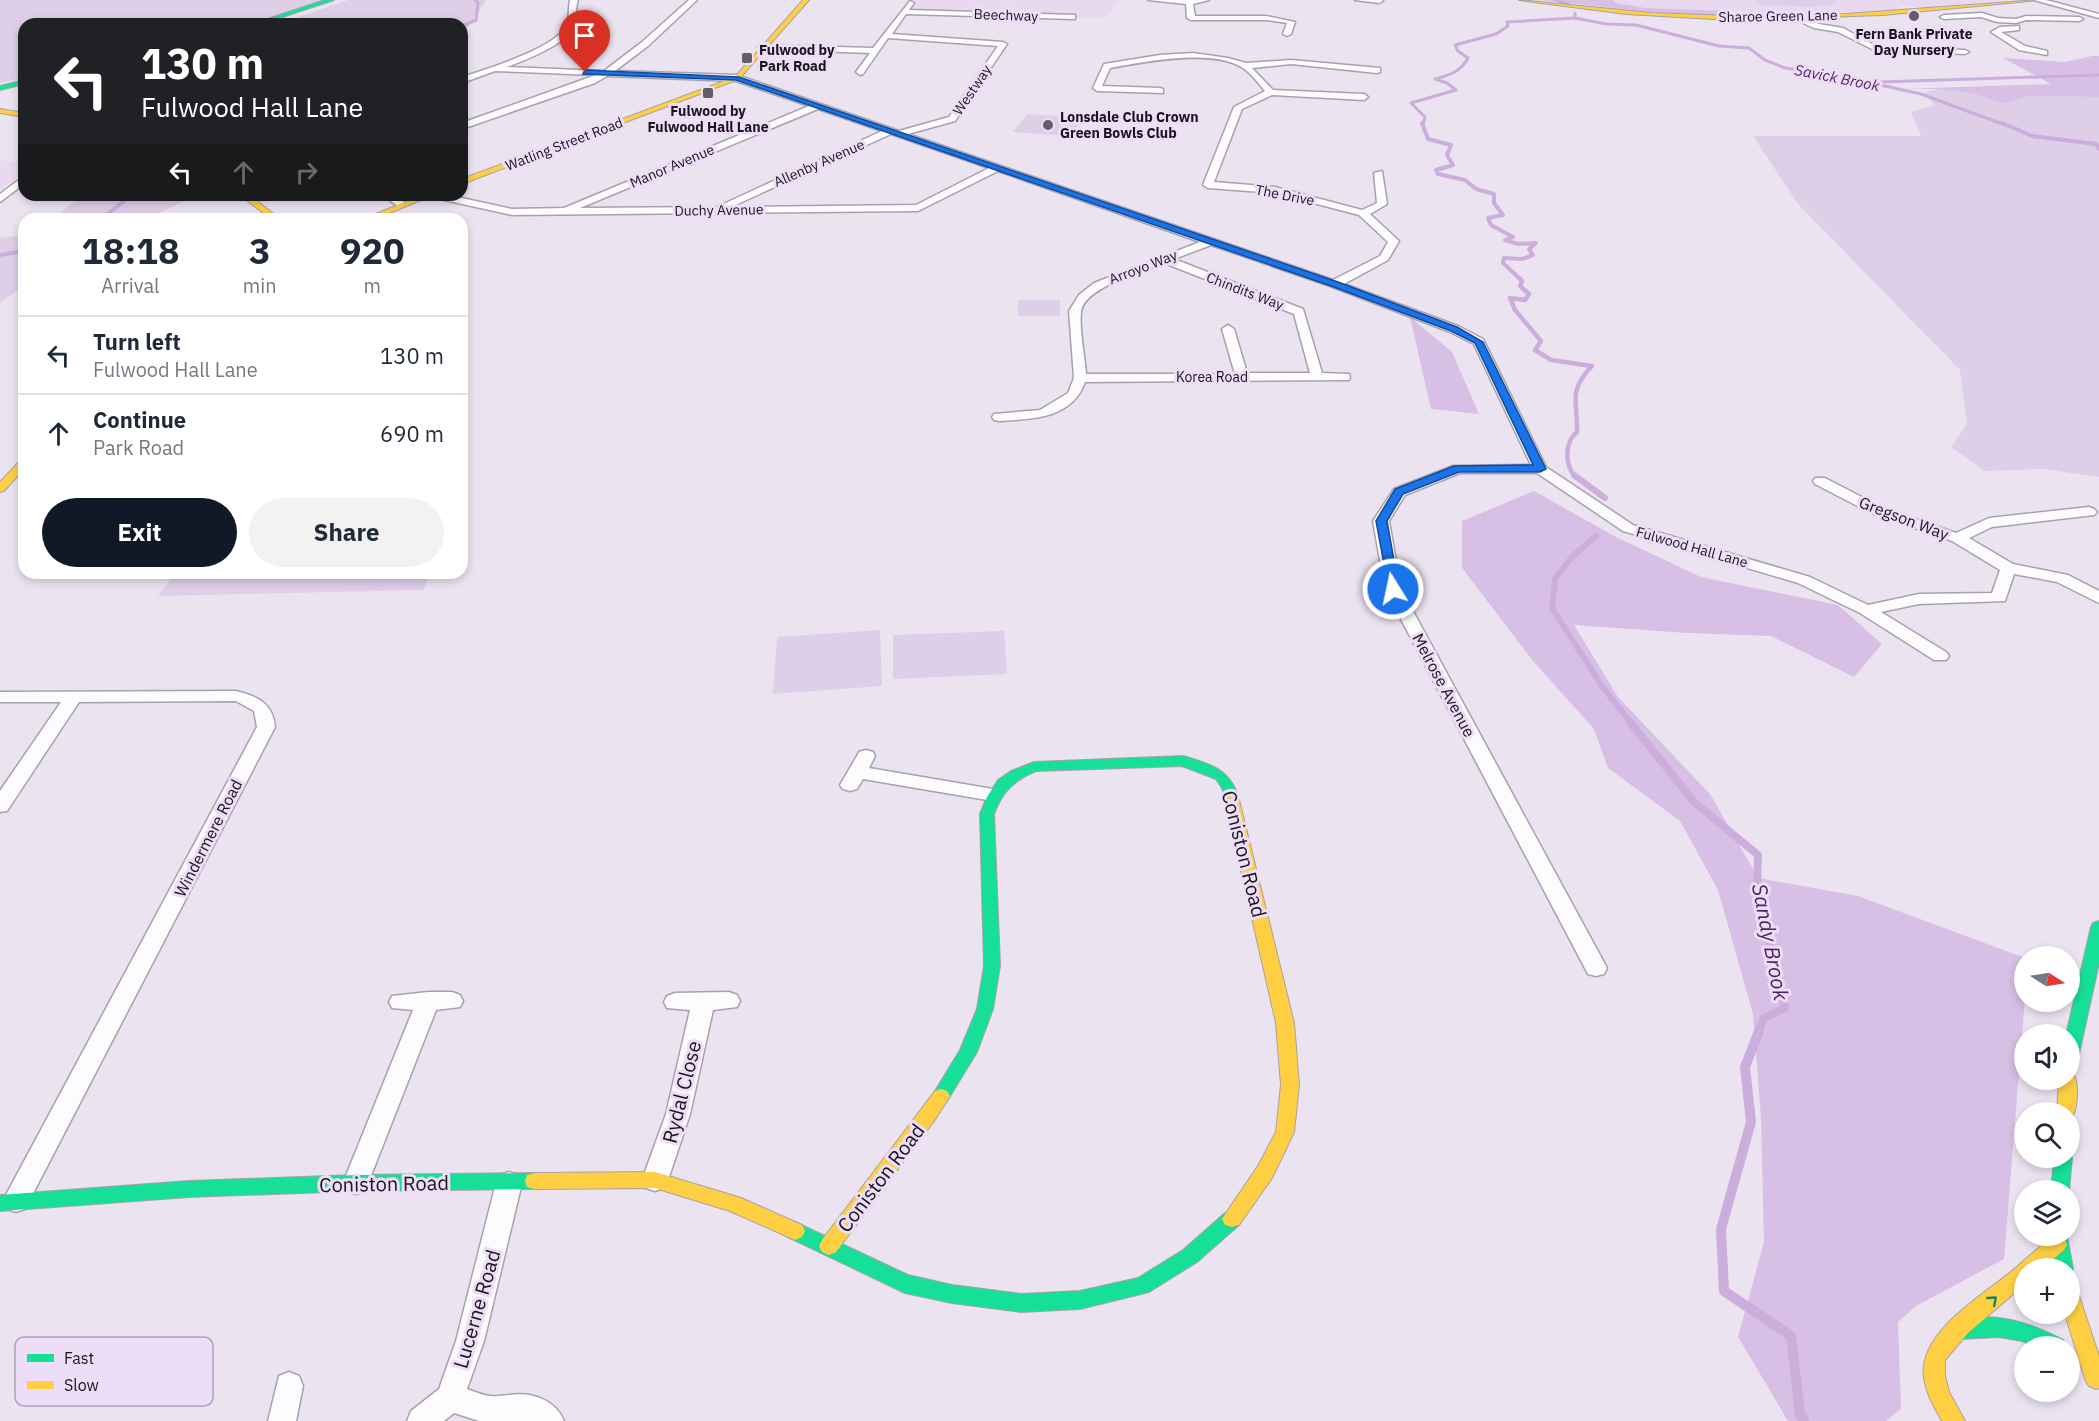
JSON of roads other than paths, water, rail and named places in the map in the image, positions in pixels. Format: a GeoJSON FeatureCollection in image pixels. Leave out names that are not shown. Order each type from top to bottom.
{"type":"FeatureCollection","features":[{"type":"Feature","properties":{"kind":"main road"},"geometry":{"type":"LineString","coordinates":[[274,18],[331,0]]}},
{"type":"Feature","properties":{"kind":"main road"},"geometry":{"type":"LineString","coordinates":[[737,78],[762,47],[806,0]]}},
{"type":"Feature","properties":{"kind":"main road","name":"Sharoe Green Lane"},"geometry":{"type":"LineString","coordinates":[[1522,0],[1584,8],[1699,17],[1795,16],[1922,10],[2037,0]]}},
{"type":"Feature","properties":{"kind":"main road","name":"Watling Street Road"},"geometry":{"type":"LineString","coordinates":[[468,180],[737,78]]}},
{"type":"Feature","properties":{"kind":"main road"},"geometry":{"type":"LineString","coordinates":[[0,88],[18,84]]}},
{"type":"Feature","properties":{"kind":"main road"},"geometry":{"type":"LineString","coordinates":[[0,111],[18,114]]}},
{"type":"Feature","properties":{"kind":"main road"},"geometry":{"type":"LineString","coordinates":[[0,119],[18,122]]}},
{"type":"Feature","properties":{"kind":"main road"},"geometry":{"type":"LineString","coordinates":[[252,201],[268,213]]}},
{"type":"Feature","properties":{"kind":"main road"},"geometry":{"type":"LineString","coordinates":[[383,213],[414,201]]}},
{"type":"Feature","properties":{"kind":"main road"},"geometry":{"type":"LineString","coordinates":[[0,489],[18,470]]}},
{"type":"Feature","properties":{"kind":"main road","name":"Coniston Road"},"geometry":{"type":"LineString","coordinates":[[8,1202],[189,1189],[356,1183],[656,1180],[734,1204],[829,1246],[905,1284],[952,1294],[1033,1302],[1080,1300],[1142,1286],[1190,1256],[1228,1225],[1265,1172],[1285,1132],[1290,1085],[1285,1023],[1229,787],[1221,776],[1183,761],[1034,767],[1016,773],[993,795],[987,814],[992,966],[985,1009],[968,1052],[928,1116],[829,1246]]}},
{"type":"Feature","properties":{"kind":"main road"},"geometry":{"type":"LineString","coordinates":[[2077,1024],[2099,927]]}},
{"type":"Feature","properties":{"kind":"main road"},"geometry":{"type":"LineString","coordinates":[[2039,1258],[2051,1246]]}},
{"type":"Feature","properties":{"kind":"main road"},"geometry":{"type":"LineString","coordinates":[[1950,1418],[1936,1384],[1935,1360],[1944,1341],[1961,1329],[2014,1282]]}},
{"type":"Feature","properties":{"kind":"main road"},"geometry":{"type":"LineString","coordinates":[[1961,1329],[1984,1324],[2012,1327],[2037,1336]]}},
{"type":"Feature","properties":{"kind":"main road"},"geometry":{"type":"LineString","coordinates":[[2078,1324],[2097,1381]]}},
{"type":"Feature","properties":{"kind":"main road"},"geometry":{"type":"LineString","coordinates":[[2080,1364],[2097,1381]]}},
{"type":"Feature","properties":{"kind":"street"},"geometry":{"type":"LineString","coordinates":[[468,78],[495,69],[557,40],[571,26],[574,0]]}},
{"type":"Feature","properties":{"kind":"street"},"geometry":{"type":"LineString","coordinates":[[468,124],[592,81],[608,73],[663,29],[693,0]]}},
{"type":"Feature","properties":{"kind":"street"},"geometry":{"type":"LineString","coordinates":[[1152,0],[1189,2],[1205,0]]}},
{"type":"Feature","properties":{"kind":"street"},"geometry":{"type":"LineString","coordinates":[[1359,0],[1379,1]]}},
{"type":"Feature","properties":{"kind":"street"},"geometry":{"type":"LineString","coordinates":[[2037,0],[2082,17],[2091,24]]}},
{"type":"Feature","properties":{"kind":"street"},"geometry":{"type":"LineString","coordinates":[[1189,2],[1191,18],[1222,20],[1272,17],[1291,22],[1287,34]]}},
{"type":"Feature","properties":{"kind":"street"},"geometry":{"type":"LineString","coordinates":[[861,72],[908,6]]}},
{"type":"Feature","properties":{"kind":"street","name":"Beechway"},"geometry":{"type":"LineString","coordinates":[[908,6],[1072,17]]}},
{"type":"Feature","properties":{"kind":"street"},"geometry":{"type":"LineString","coordinates":[[1944,17],[1982,15],[1997,20],[2016,21],[2026,18],[2099,16]]}},
{"type":"Feature","properties":{"kind":"street"},"geometry":{"type":"LineString","coordinates":[[1795,16],[1817,26],[1839,30],[1874,48],[1965,52]]}},
{"type":"Feature","properties":{"kind":"street"},"geometry":{"type":"LineString","coordinates":[[1222,20],[1222,31]]}},
{"type":"Feature","properties":{"kind":"street"},"geometry":{"type":"LineString","coordinates":[[2016,21],[2025,25],[1995,32],[2022,48],[2044,53]]}},
{"type":"Feature","properties":{"kind":"street","name":"Westway"},"geometry":{"type":"LineString","coordinates":[[886,36],[1003,44],[952,119],[894,132]]}},
{"type":"Feature","properties":{"kind":"street"},"geometry":{"type":"LineString","coordinates":[[1991,42],[2013,42]]}},
{"type":"Feature","properties":{"kind":"street"},"geometry":{"type":"LineString","coordinates":[[762,47],[876,51]]}},
{"type":"Feature","properties":{"kind":"street"},"geometry":{"type":"LineString","coordinates":[[1160,91],[1097,88],[1107,66],[1184,54],[1227,59],[1246,66],[1291,62],[1377,70]]}},
{"type":"Feature","properties":{"kind":"street"},"geometry":{"type":"LineString","coordinates":[[1246,66],[1271,92]]}},
{"type":"Feature","properties":{"kind":"street"},"geometry":{"type":"LineString","coordinates":[[495,69],[737,78],[1335,284],[1454,329],[1479,342],[1540,469]]}},
{"type":"Feature","properties":{"kind":"street","name":"The Drive"},"geometry":{"type":"LineString","coordinates":[[1335,284],[1384,258],[1394,241],[1363,213],[1275,190],[1208,185],[1238,107],[1271,92],[1364,97]]}},
{"type":"Feature","properties":{"kind":"street","name":"Manor Avenue"},"geometry":{"type":"LineString","coordinates":[[561,212],[817,106]]}},
{"type":"Feature","properties":{"kind":"street","name":"Allenby Avenue"},"geometry":{"type":"LineString","coordinates":[[716,210],[894,132]]}},
{"type":"Feature","properties":{"kind":"street","name":"Duchy Avenue"},"geometry":{"type":"LineString","coordinates":[[462,201],[512,212],[918,208],[997,168]]}},
{"type":"Feature","properties":{"kind":"street"},"geometry":{"type":"LineString","coordinates":[[1363,213],[1382,204],[1379,173]]}},
{"type":"Feature","properties":{"kind":"street"},"geometry":{"type":"LineString","coordinates":[[0,199],[18,184]]}},
{"type":"Feature","properties":{"kind":"street"},"geometry":{"type":"LineString","coordinates":[[0,199],[10,201],[0,207]]}},
{"type":"Feature","properties":{"kind":"street"},"geometry":{"type":"LineString","coordinates":[[397,201],[404,205]]}},
{"type":"Feature","properties":{"kind":"street","name":"Arroyo Way"},"geometry":{"type":"LineString","coordinates":[[1080,378],[1075,311],[1083,297],[1098,285],[1209,242]]}},
{"type":"Feature","properties":{"kind":"street","name":"Chindits Way"},"geometry":{"type":"LineString","coordinates":[[1163,259],[1299,312],[1317,377]]}},
{"type":"Feature","properties":{"kind":"street"},"geometry":{"type":"LineString","coordinates":[[1228,329],[1242,377]]}},
{"type":"Feature","properties":{"kind":"street","name":"Korea Road"},"geometry":{"type":"LineString","coordinates":[[1080,378],[1344,377]]}},
{"type":"Feature","properties":{"kind":"street"},"geometry":{"type":"LineString","coordinates":[[999,417],[1043,414],[1074,395],[1080,378]]}},
{"type":"Feature","properties":{"kind":"street","name":"Melrose Avenue"},"geometry":{"type":"LineString","coordinates":[[1540,469],[1458,469],[1399,492],[1381,521],[1393,589],[1596,968]]}},
{"type":"Feature","properties":{"kind":"street","name":"Fulwood Hall Lane"},"geometry":{"type":"LineString","coordinates":[[1540,469],[1628,528],[1804,580],[1866,610],[1940,656]]}},
{"type":"Feature","properties":{"kind":"street","name":"Gregson Way"},"geometry":{"type":"LineString","coordinates":[[1820,481],[1876,510],[1957,538],[2008,568],[2062,578],[2099,598]]}},
{"type":"Feature","properties":{"kind":"street","name":"Gregson Way"},"geometry":{"type":"LineString","coordinates":[[1957,538],[1989,523],[2089,512]]}},
{"type":"Feature","properties":{"kind":"street"},"geometry":{"type":"LineString","coordinates":[[1866,610],[1919,598],[1999,598],[2008,568]]}},
{"type":"Feature","properties":{"kind":"street","name":"Windermere Road"},"geometry":{"type":"LineString","coordinates":[[0,697],[236,696],[247,698],[262,707],[266,716],[266,727],[8,1202]]}},
{"type":"Feature","properties":{"kind":"street"},"geometry":{"type":"LineString","coordinates":[[0,806],[73,697]]}},
{"type":"Feature","properties":{"kind":"street"},"geometry":{"type":"LineString","coordinates":[[858,771],[993,795]]}},
{"type":"Feature","properties":{"kind":"street"},"geometry":{"type":"LineString","coordinates":[[400,1002],[452,1000]]}},
{"type":"Feature","properties":{"kind":"street"},"geometry":{"type":"LineString","coordinates":[[356,1183],[428,1001]]}},
{"type":"Feature","properties":{"kind":"street"},"geometry":{"type":"LineString","coordinates":[[675,1002],[729,1001]]}},
{"type":"Feature","properties":{"kind":"street","name":"Rydal Close"},"geometry":{"type":"LineString","coordinates":[[656,1180],[674,1134],[688,1082],[702,1002]]}},
{"type":"Feature","properties":{"kind":"street","name":"Lucerne Road"},"geometry":{"type":"LineString","coordinates":[[450,1398],[470,1341],[509,1183]]}},
{"type":"Feature","properties":{"kind":"street"},"geometry":{"type":"LineString","coordinates":[[282,1421],[289,1386]]}},
{"type":"Feature","properties":{"kind":"street"},"geometry":{"type":"LineString","coordinates":[[421,1421],[450,1398],[492,1412],[512,1408],[536,1410],[550,1421]]}},
{"type":"Feature","properties":{"kind":"waterway"},"geometry":{"type":"LineString","coordinates":[[468,23],[476,20],[478,3],[475,0]]}},
{"type":"Feature","properties":{"kind":"waterway","name":"Savick Brook"},"geometry":{"type":"LineString","coordinates":[[1555,0],[1568,4]]}},
{"type":"Feature","properties":{"kind":"waterway","name":"Savick Brook"},"geometry":{"type":"LineString","coordinates":[[1575,13],[1575,18]]}},
{"type":"Feature","properties":{"kind":"waterway"},"geometry":{"type":"LineString","coordinates":[[1423,125],[1425,117],[1411,103],[1456,90],[1447,83],[1435,79],[1458,70],[1468,58],[1458,51],[1455,45],[1496,34],[1508,26],[1507,22],[1575,18]]}},
{"type":"Feature","properties":{"kind":"waterway","name":"Savick Brook"},"geometry":{"type":"LineString","coordinates":[[1575,18],[1606,24],[1636,25],[1719,46],[1749,48],[1765,60],[1785,68],[1844,77],[1921,94],[2005,125]]}},
{"type":"Feature","properties":{"kind":"waterway"},"geometry":{"type":"LineString","coordinates":[[1880,82],[2099,75]]}},
{"type":"Feature","properties":{"kind":"waterway"},"geometry":{"type":"LineString","coordinates":[[1422,123],[1428,139],[1451,145],[1447,155],[1453,165],[1436,170],[1438,174],[1465,180],[1476,189],[1494,194],[1494,203],[1503,215],[1488,218],[1491,225],[1513,237],[1505,240],[1518,244],[1536,243],[1529,249],[1533,255],[1522,259],[1504,258],[1503,263],[1522,281]]}},
{"type":"Feature","properties":{"kind":"waterway","name":"Savick Brook"},"geometry":{"type":"LineString","coordinates":[[2002,123],[2032,136],[2096,144],[2099,149]]}},
{"type":"Feature","properties":{"kind":"waterway"},"geometry":{"type":"LineString","coordinates":[[109,213],[124,201]]}},
{"type":"Feature","properties":{"kind":"waterway"},"geometry":{"type":"LineString","coordinates":[[0,255],[18,252]]}},
{"type":"Feature","properties":{"kind":"waterway"},"geometry":{"type":"LineString","coordinates":[[1522,281],[1520,286],[1529,294],[1525,300],[1510,298],[1515,310],[1541,341],[1535,350],[1551,360],[1592,366],[1584,375],[1577,390],[1577,432],[1570,442],[1567,454],[1569,466],[1575,477]]}},
{"type":"Feature","properties":{"kind":"waterway"},"geometry":{"type":"LineString","coordinates":[[1574,475],[1605,498]]}},
{"type":"Feature","properties":{"kind":"waterway","name":"Sandy Brook"},"geometry":{"type":"LineString","coordinates":[[1596,536],[1572,557],[1555,579],[1552,608],[1602,686],[1631,723]]}},
{"type":"Feature","properties":{"kind":"waterway","name":"Sandy Brook"},"geometry":{"type":"LineString","coordinates":[[1630,722],[1695,803],[1758,855],[1757,888],[1785,1008],[1764,1018],[1758,1033]]}},
{"type":"Feature","properties":{"kind":"waterway","name":"Sandy Brook"},"geometry":{"type":"LineString","coordinates":[[1759,1031],[1745,1067],[1751,1122],[1721,1229],[1724,1291],[1791,1336],[1800,1414],[1804,1421]]}},
{"type":"Feature","properties":{"kind":"place","name":"Fern Bank Private Day Nursery"},"geometry":{"type":"Point","coordinates":[1914,16]}},
{"type":"Feature","properties":{"kind":"place","name":"Fulwood by Park Road"},"geometry":{"type":"Point","coordinates":[747,58]}},
{"type":"Feature","properties":{"kind":"place","name":"Fulwood by Fulwood Hall Lane"},"geometry":{"type":"Point","coordinates":[708,93]}},
{"type":"Feature","properties":{"kind":"place","name":"Lonsdale Club Crown Green Bowls Club"},"geometry":{"type":"Point","coordinates":[1048,125]}}]}
